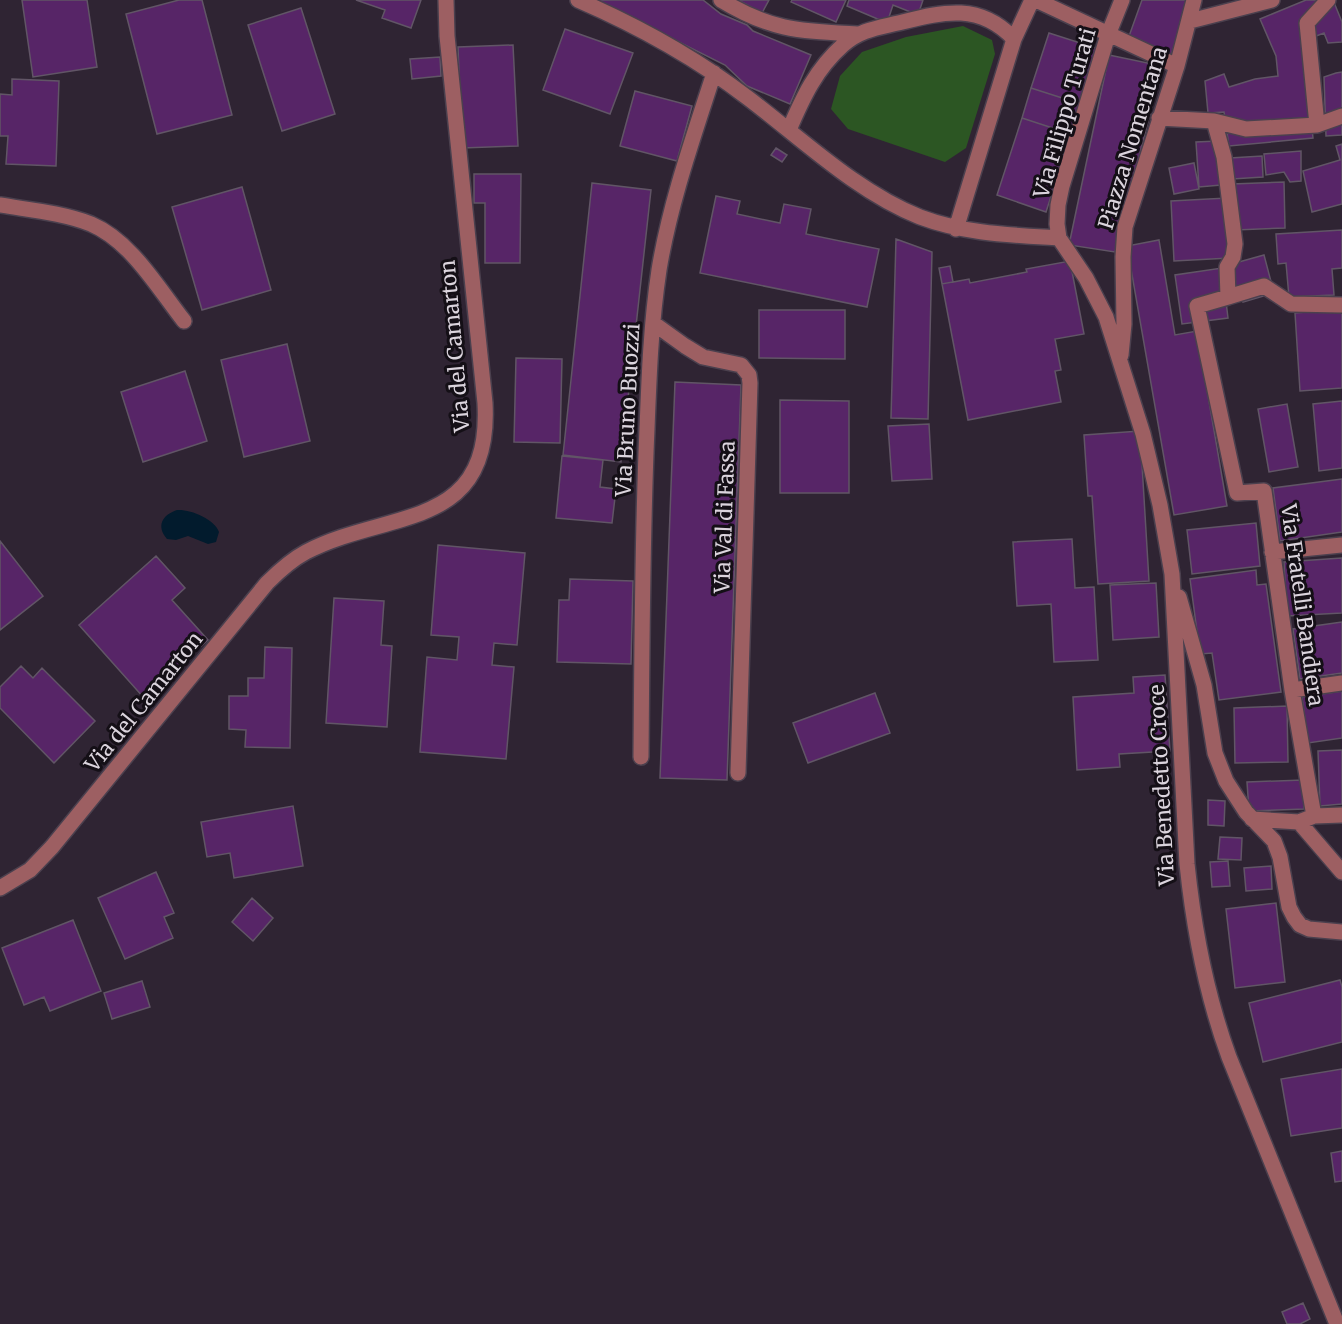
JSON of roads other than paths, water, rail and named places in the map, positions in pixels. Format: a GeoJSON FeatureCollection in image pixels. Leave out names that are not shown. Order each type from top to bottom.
{"type":"FeatureCollection","features":[{"type":"Feature","properties":{"kind":"street","name":"Via del Camarton"},"geometry":{"type":"LineString","coordinates":[[0,888],[30,870],[52,847],[267,583],[284,567],[319,547],[408,519],[440,505],[464,484],[477,464],[484,442],[485,403],[447,36],[446,0]]}},
{"type":"Feature","properties":{"kind":"street"},"geometry":{"type":"LineString","coordinates":[[578,0],[650,34],[714,73],[884,200],[918,216],[956,229],[1059,238]]}},
{"type":"Feature","properties":{"kind":"street"},"geometry":{"type":"LineString","coordinates":[[721,0],[748,16],[775,26],[807,31],[857,34],[930,15],[956,12],[988,19],[1014,39]]}},
{"type":"Feature","properties":{"kind":"street"},"geometry":{"type":"LineString","coordinates":[[956,229],[1014,39],[1034,0],[1177,66]]}},
{"type":"Feature","properties":{"kind":"street","name":"Via Filippo Turati"},"geometry":{"type":"LineString","coordinates":[[1059,238],[1057,216],[1060,196],[1108,35],[1122,0]]}},
{"type":"Feature","properties":{"kind":"street","name":"Piazza Nomentana"},"geometry":{"type":"LineString","coordinates":[[1120,361],[1124,324],[1125,227],[1177,66],[1194,0]]}},
{"type":"Feature","properties":{"kind":"street"},"geometry":{"type":"LineString","coordinates":[[1190,21],[1272,0]]}},
{"type":"Feature","properties":{"kind":"street"},"geometry":{"type":"LineString","coordinates":[[1317,125],[1308,23],[1328,0]]}},
{"type":"Feature","properties":{"kind":"street"},"geometry":{"type":"LineString","coordinates":[[789,130],[814,76],[832,55],[857,34]]}},
{"type":"Feature","properties":{"kind":"street","name":"Via Bruno Buozzi"},"geometry":{"type":"LineString","coordinates":[[641,757],[643,524],[653,323],[659,271],[668,226],[714,73]]}},
{"type":"Feature","properties":{"kind":"street"},"geometry":{"type":"LineString","coordinates":[[1160,118],[1214,121],[1246,129],[1317,125],[1342,116]]}},
{"type":"Feature","properties":{"kind":"street"},"geometry":{"type":"LineString","coordinates":[[1214,121],[1224,157],[1235,236],[1234,250],[1227,267],[1228,297],[1264,286],[1291,304],[1342,304]]}},
{"type":"Feature","properties":{"kind":"street"},"geometry":{"type":"LineString","coordinates":[[0,205],[81,220],[105,231],[126,248],[184,321]]}},
{"type":"Feature","properties":{"kind":"street","name":"Via Benedetto Croce"},"geometry":{"type":"LineString","coordinates":[[1059,238],[1099,302],[1120,361],[1160,505],[1172,574],[1186,864],[1201,964],[1229,1057],[1337,1324]]}},
{"type":"Feature","properties":{"kind":"street","name":"Via Fratelli Bandiera"},"geometry":{"type":"LineString","coordinates":[[1228,297],[1197,306],[1237,493],[1264,491],[1292,690],[1306,819]]}},
{"type":"Feature","properties":{"kind":"street","name":"Via Val di Fassa"},"geometry":{"type":"LineString","coordinates":[[653,323],[703,357],[741,364],[749,375],[738,773]]}},
{"type":"Feature","properties":{"kind":"street"},"geometry":{"type":"LineString","coordinates":[[1272,552],[1342,545]]}},
{"type":"Feature","properties":{"kind":"street"},"geometry":{"type":"LineString","coordinates":[[1172,574],[1204,685],[1215,753],[1226,781],[1252,819],[1269,834],[1277,848],[1290,907],[1300,925],[1309,929],[1342,932]]}},
{"type":"Feature","properties":{"kind":"street"},"geometry":{"type":"LineString","coordinates":[[1292,690],[1342,683]]}},
{"type":"Feature","properties":{"kind":"street"},"geometry":{"type":"LineString","coordinates":[[1252,819],[1306,819],[1342,815]]}},
{"type":"Feature","properties":{"kind":"street"},"geometry":{"type":"LineString","coordinates":[[1306,819],[1342,872]]}},
{"type":"Feature","properties":{"kind":"water"},"geometry":{"type":"Polygon","coordinates":[[[177,510],[195,513],[213,523],[219,532],[216,542],[208,544],[188,536],[176,540],[167,539],[162,530],[162,522],[164,518],[177,510]]]}}]}
